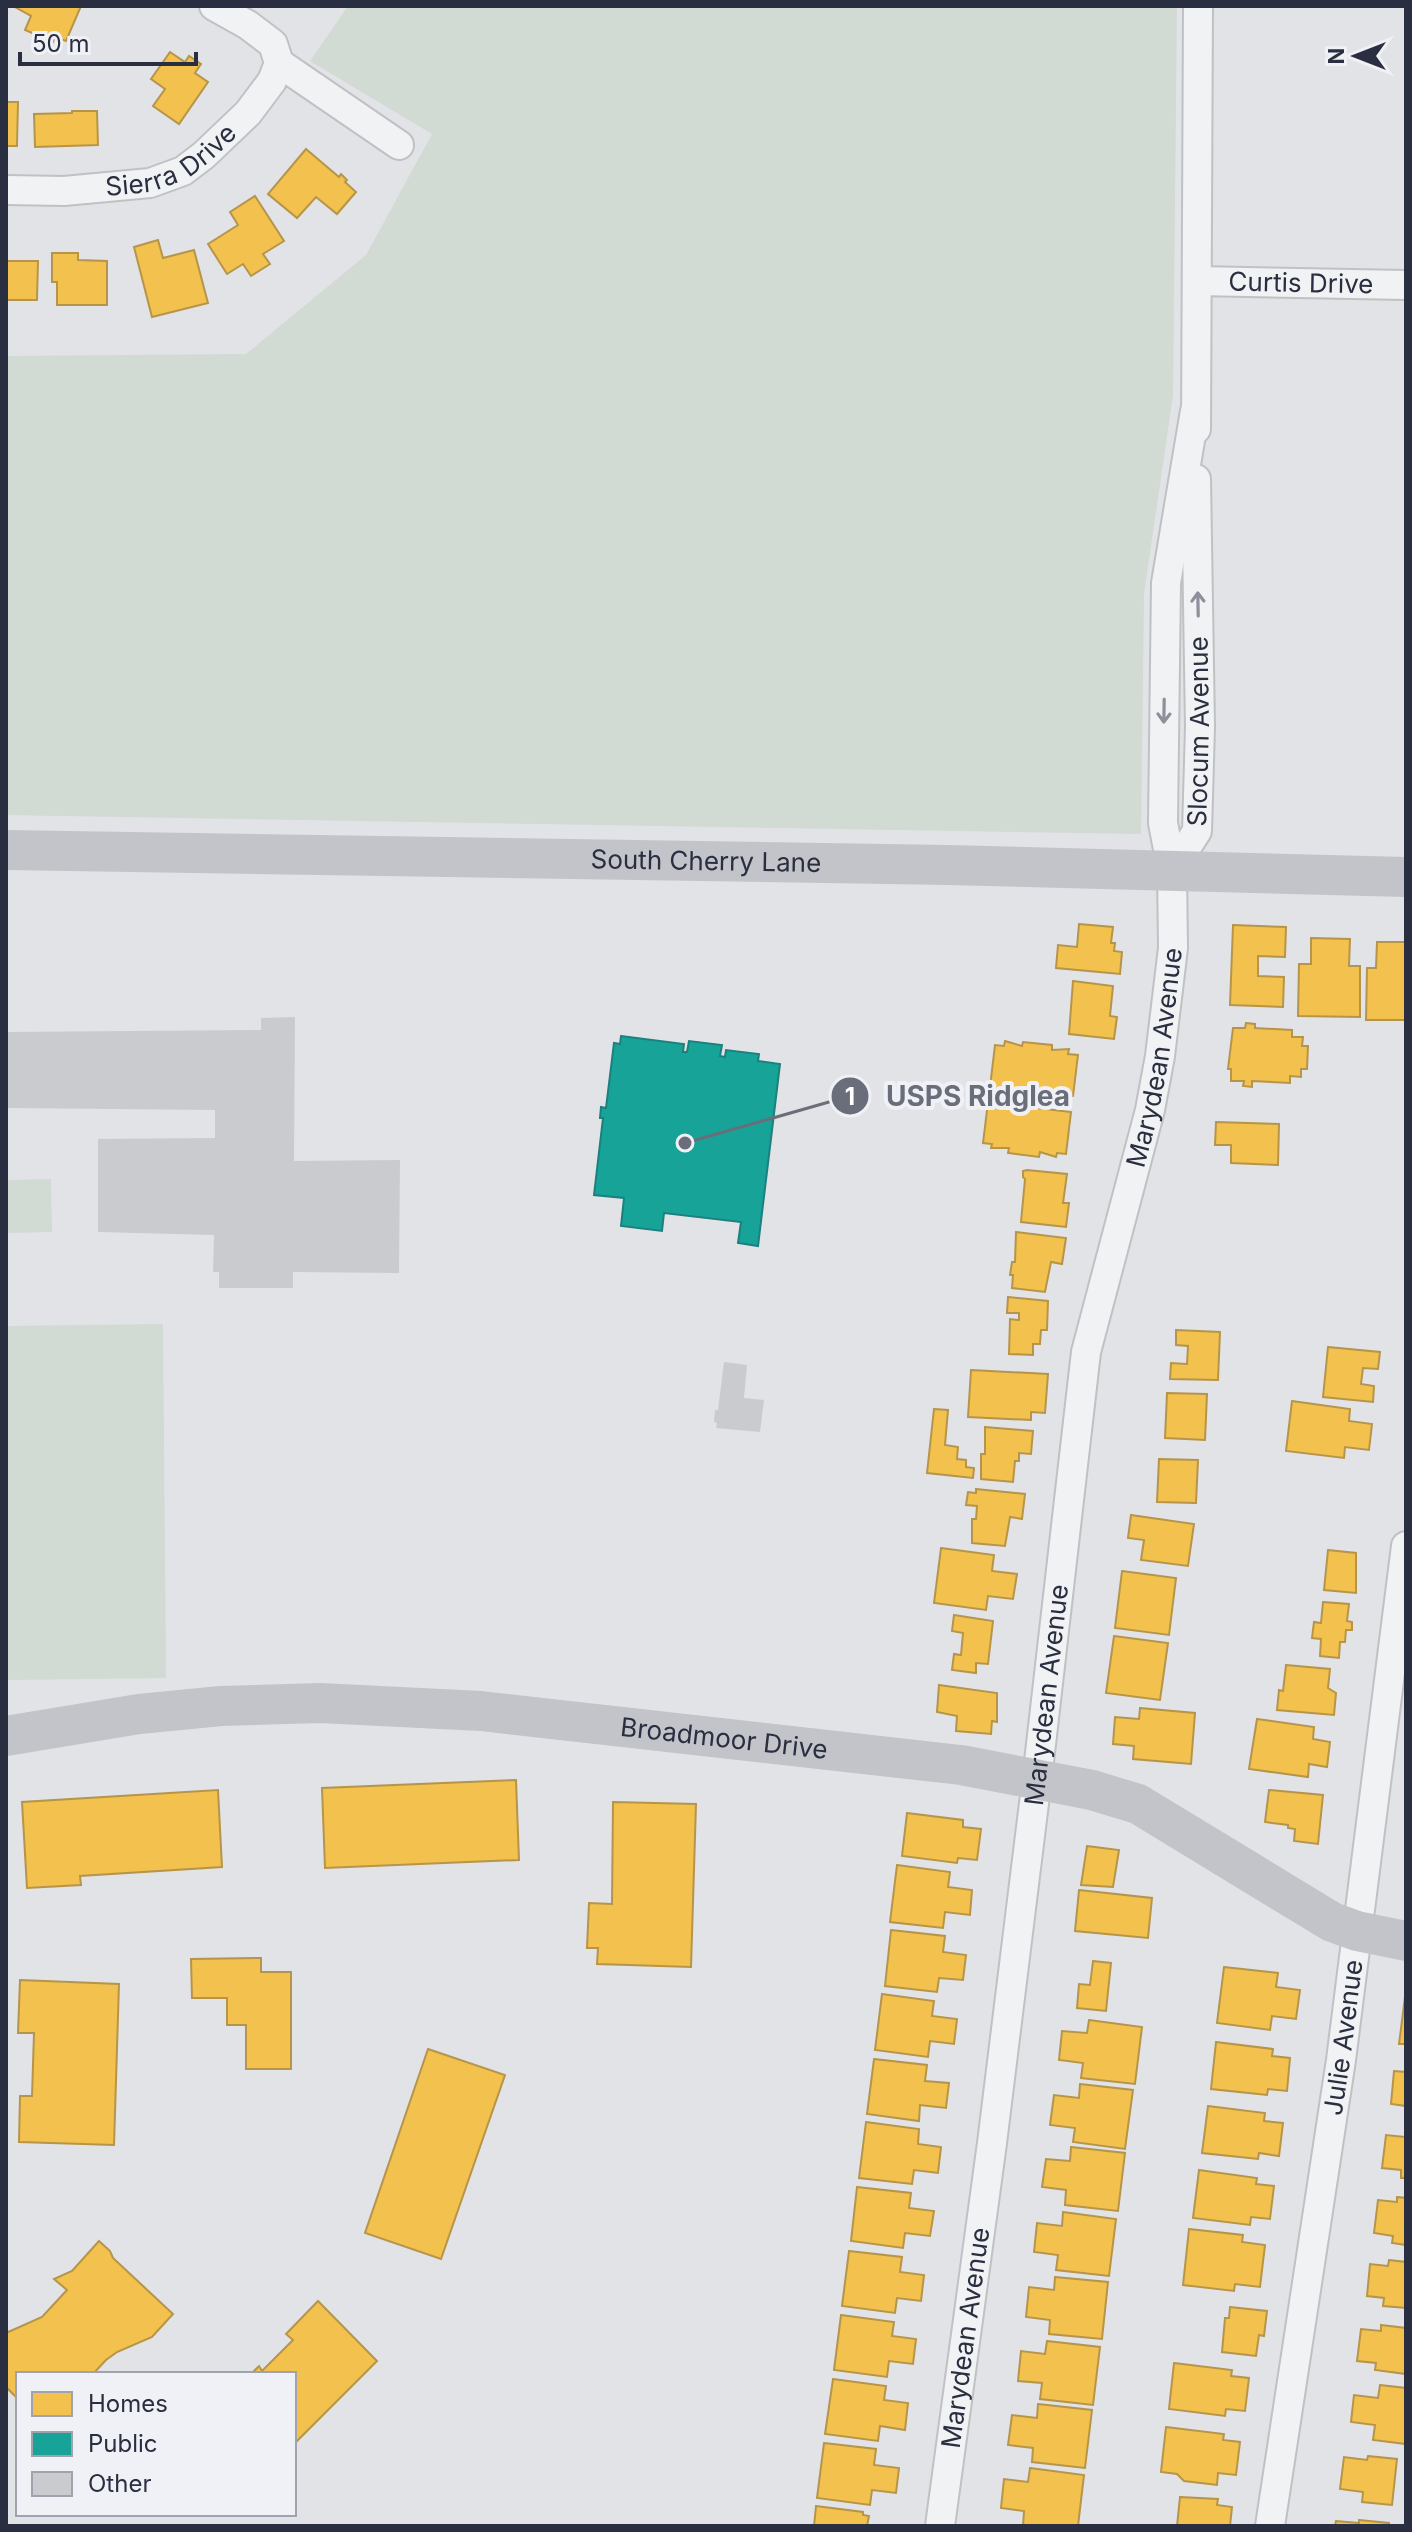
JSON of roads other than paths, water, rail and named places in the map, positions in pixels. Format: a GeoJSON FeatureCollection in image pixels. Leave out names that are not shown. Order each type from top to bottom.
{"type":"FeatureCollection","features":[{"type":"Feature","properties":{"kind":"street"},"geometry":{"type":"LineString","coordinates":[[214,6],[248,25],[276,54],[399,145]]}},
{"type":"Feature","properties":{"kind":"street","name":"Slocum Avenue"},"geometry":{"type":"LineString","coordinates":[[1172,870],[1197,831],[1200,727],[1195,411],[1198,6]]}},
{"type":"Feature","properties":{"kind":"street","name":"Sierra Drive"},"geometry":{"type":"LineString","coordinates":[[6,190],[64,191],[150,183],[183,171],[248,113],[272,81],[276,54]]}},
{"type":"Feature","properties":{"kind":"street","name":"Curtis Drive"},"geometry":{"type":"LineString","coordinates":[[1197,281],[1406,285]]}},
{"type":"Feature","properties":{"kind":"street","name":"South Cherry Lane"},"geometry":{"type":"LineString","coordinates":[[6,850],[1172,870],[1406,877]]}},
{"type":"Feature","properties":{"kind":"street","name":"Marydean Avenue"},"geometry":{"type":"LineString","coordinates":[[940,2526],[992,2143],[1086,1352],[1150,1110],[1160,1056],[1173,948],[1172,870]]}},
{"type":"Feature","properties":{"kind":"street","name":"Julie Avenue"},"geometry":{"type":"LineString","coordinates":[[1270,2526],[1341,2060],[1406,1546]]}},
{"type":"Feature","properties":{"kind":"street","name":"Broadmoor Drive"},"geometry":{"type":"LineString","coordinates":[[6,1736],[139,1714],[221,1706],[320,1703],[481,1711],[961,1765],[1092,1790],[1138,1804],[1332,1922],[1357,1931],[1406,1941]]}},
{"type":"Feature","properties":{"kind":"place","name":"USPS Ridglea"},"geometry":{"type":"Point","coordinates":[685,1143]}}]}
